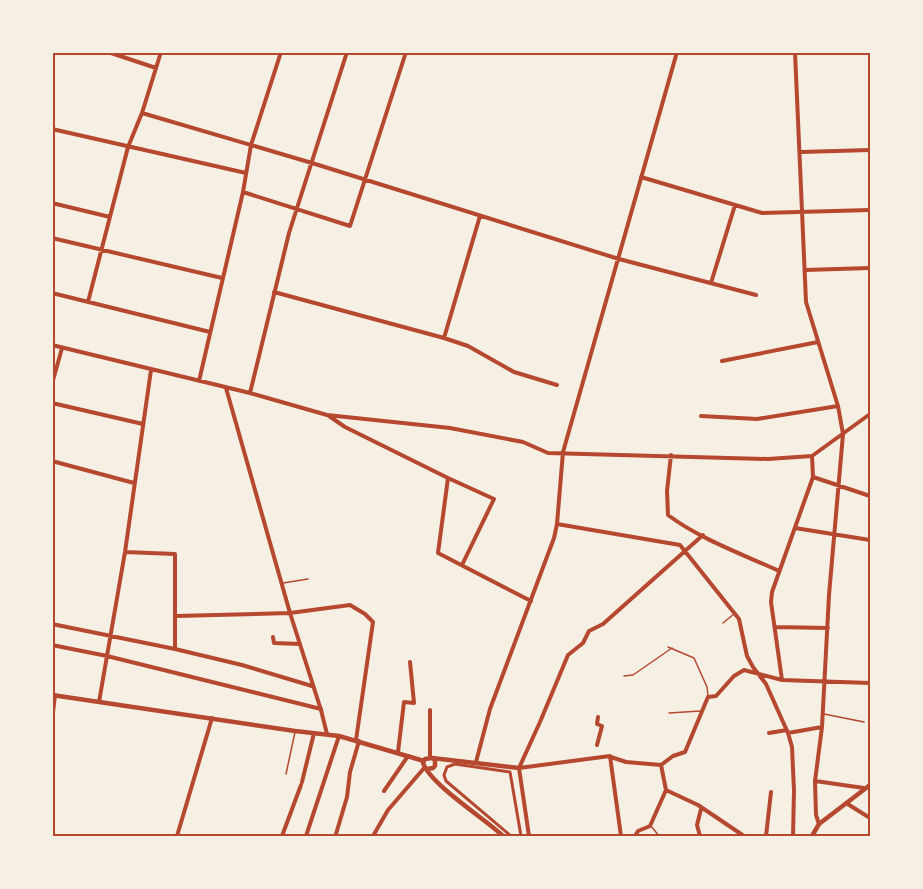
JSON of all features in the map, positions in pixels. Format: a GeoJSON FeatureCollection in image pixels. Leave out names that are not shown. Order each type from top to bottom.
{"type":"FeatureCollection","features":[{"type":"Feature","properties":{"kind":"street"},"geometry":{"type":"LineString","coordinates":[[108,52],[156,68]]}},
{"type":"Feature","properties":{"kind":"street"},"geometry":{"type":"LineString","coordinates":[[88,302],[128,147],[142,113],[161,52]]}},
{"type":"Feature","properties":{"kind":"street"},"geometry":{"type":"LineString","coordinates":[[199,381],[243,192],[251,145],[281,52]]}},
{"type":"Feature","properties":{"kind":"street"},"geometry":{"type":"LineString","coordinates":[[250,393],[296,209],[347,52]]}},
{"type":"Feature","properties":{"kind":"street"},"geometry":{"type":"LineString","coordinates":[[243,192],[350,226],[406,52]]}},
{"type":"Feature","properties":{"kind":"street"},"geometry":{"type":"LineString","coordinates":[[476,762],[490,709],[554,538],[563,452],[677,52]]}},
{"type":"Feature","properties":{"kind":"street"},"geometry":{"type":"LineString","coordinates":[[795,52],[806,302],[838,405],[843,434],[822,727],[815,781],[816,815],[819,824]]}},
{"type":"Feature","properties":{"kind":"street"},"geometry":{"type":"LineString","coordinates":[[142,113],[312,163],[619,259],[756,295]]}},
{"type":"Feature","properties":{"kind":"street"},"geometry":{"type":"LineString","coordinates":[[52,129],[246,173]]}},
{"type":"Feature","properties":{"kind":"street"},"geometry":{"type":"LineString","coordinates":[[801,153],[870,150]]}},
{"type":"Feature","properties":{"kind":"street"},"geometry":{"type":"LineString","coordinates":[[641,177],[762,213],[870,210]]}},
{"type":"Feature","properties":{"kind":"street"},"geometry":{"type":"LineString","coordinates":[[52,203],[110,217]]}},
{"type":"Feature","properties":{"kind":"street"},"geometry":{"type":"LineString","coordinates":[[711,283],[735,205]]}},
{"type":"Feature","properties":{"kind":"street"},"geometry":{"type":"LineString","coordinates":[[444,338],[480,216]]}},
{"type":"Feature","properties":{"kind":"street"},"geometry":{"type":"LineString","coordinates":[[52,238],[222,278]]}},
{"type":"Feature","properties":{"kind":"street"},"geometry":{"type":"LineString","coordinates":[[805,270],[870,268]]}},
{"type":"Feature","properties":{"kind":"street"},"geometry":{"type":"LineString","coordinates":[[274,292],[444,338],[468,346],[514,372],[557,385]]}},
{"type":"Feature","properties":{"kind":"street"},"geometry":{"type":"LineString","coordinates":[[52,293],[210,332]]}},
{"type":"Feature","properties":{"kind":"street"},"geometry":{"type":"LineString","coordinates":[[722,361],[818,342]]}},
{"type":"Feature","properties":{"kind":"street"},"geometry":{"type":"LineString","coordinates":[[52,345],[250,393],[327,415],[450,428],[523,442],[548,453],[768,459],[812,456],[870,414]]}},
{"type":"Feature","properties":{"kind":"street"},"geometry":{"type":"LineString","coordinates":[[52,384],[62,348]]}},
{"type":"Feature","properties":{"kind":"street"},"geometry":{"type":"LineString","coordinates":[[99,702],[125,552],[151,370]]}},
{"type":"Feature","properties":{"kind":"street"},"geometry":{"type":"LineString","coordinates":[[226,388],[327,734]]}},
{"type":"Feature","properties":{"kind":"street"},"geometry":{"type":"LineString","coordinates":[[52,403],[143,424]]}},
{"type":"Feature","properties":{"kind":"street"},"geometry":{"type":"LineString","coordinates":[[701,416],[757,419],[838,405]]}},
{"type":"Feature","properties":{"kind":"street"},"geometry":{"type":"LineString","coordinates":[[327,415],[345,427],[494,499],[462,565]]}},
{"type":"Feature","properties":{"kind":"street"},"geometry":{"type":"LineString","coordinates":[[671,455],[667,492],[668,515],[679,523],[780,571]]}},
{"type":"Feature","properties":{"kind":"street"},"geometry":{"type":"LineString","coordinates":[[782,680],[771,602],[772,592],[813,477],[812,456]]}},
{"type":"Feature","properties":{"kind":"street"},"geometry":{"type":"LineString","coordinates":[[52,461],[134,483]]}},
{"type":"Feature","properties":{"kind":"street"},"geometry":{"type":"LineString","coordinates":[[813,477],[870,496]]}},
{"type":"Feature","properties":{"kind":"street"},"geometry":{"type":"LineString","coordinates":[[448,478],[438,553],[531,601]]}},
{"type":"Feature","properties":{"kind":"street"},"geometry":{"type":"LineString","coordinates":[[557,524],[680,545],[739,619],[747,656],[766,684],[792,747],[793,837]]}},
{"type":"Feature","properties":{"kind":"street"},"geometry":{"type":"LineString","coordinates":[[795,528],[870,540]]}},
{"type":"Feature","properties":{"kind":"street"},"geometry":{"type":"LineString","coordinates":[[529,837],[519,768],[568,655],[583,643],[588,631],[603,624],[703,535]]}},
{"type":"Feature","properties":{"kind":"street"},"geometry":{"type":"LineString","coordinates":[[125,552],[175,554],[175,649]]}},
{"type":"Feature","properties":{"kind":"street"},"geometry":{"type":"LineString","coordinates":[[176,616],[291,614],[350,605],[373,622],[348,797],[336,834]]}},
{"type":"Feature","properties":{"kind":"street"},"geometry":{"type":"LineString","coordinates":[[52,624],[175,649],[242,665],[312,686]]}},
{"type":"Feature","properties":{"kind":"street"},"geometry":{"type":"LineString","coordinates":[[775,627],[828,628]]}},
{"type":"Feature","properties":{"kind":"street"},"geometry":{"type":"LineString","coordinates":[[273,637],[274,643],[300,644]]}},
{"type":"Feature","properties":{"kind":"street"},"geometry":{"type":"LineString","coordinates":[[52,645],[107,656],[321,710]]}},
{"type":"Feature","properties":{"kind":"street"},"geometry":{"type":"LineString","coordinates":[[398,752],[404,702],[414,703],[410,662]]}},
{"type":"Feature","properties":{"kind":"street"},"geometry":{"type":"LineString","coordinates":[[52,721],[54,695],[339,736],[424,760],[431,757],[519,768],[610,756],[626,762],[661,765],[673,756],[685,752],[708,697],[716,696],[734,676],[744,670],[782,680],[870,683]]}},
{"type":"Feature","properties":{"kind":"street"},"geometry":{"type":"LineString","coordinates":[[373,837],[388,810],[426,768],[435,766],[431,757],[430,710]]}},
{"type":"Feature","properties":{"kind":"street"},"geometry":{"type":"LineString","coordinates":[[597,745],[602,726],[597,724],[598,717]]}},
{"type":"Feature","properties":{"kind":"street"},"geometry":{"type":"LineString","coordinates":[[177,837],[212,718]]}},
{"type":"Feature","properties":{"kind":"street"},"geometry":{"type":"LineString","coordinates":[[770,732],[822,727]]}},
{"type":"Feature","properties":{"kind":"street"},"geometry":{"type":"LineString","coordinates":[[282,837],[301,783],[314,733]]}},
{"type":"Feature","properties":{"kind":"street"},"geometry":{"type":"LineString","coordinates":[[306,837],[339,736]]}},
{"type":"Feature","properties":{"kind":"street"},"geometry":{"type":"LineString","coordinates":[[384,791],[409,755]]}},
{"type":"Feature","properties":{"kind":"street"},"geometry":{"type":"LineString","coordinates":[[610,756],[621,837]]}},
{"type":"Feature","properties":{"kind":"street"},"geometry":{"type":"LineString","coordinates":[[424,760],[426,768],[436,780],[500,836]]}},
{"type":"Feature","properties":{"kind":"street"},"geometry":{"type":"LineString","coordinates":[[511,837],[446,781],[444,775],[447,767],[455,764],[510,772],[521,837]]}},
{"type":"Feature","properties":{"kind":"street"},"geometry":{"type":"LineString","coordinates":[[635,837],[638,831],[651,826],[666,790],[661,765]]}},
{"type":"Feature","properties":{"kind":"street"},"geometry":{"type":"LineString","coordinates":[[815,781],[864,788]]}},
{"type":"Feature","properties":{"kind":"street"},"geometry":{"type":"LineString","coordinates":[[812,837],[819,824],[870,785]]}},
{"type":"Feature","properties":{"kind":"street"},"geometry":{"type":"LineString","coordinates":[[666,790],[698,805],[744,837]]}},
{"type":"Feature","properties":{"kind":"street"},"geometry":{"type":"LineString","coordinates":[[766,837],[771,792]]}},
{"type":"Feature","properties":{"kind":"street"},"geometry":{"type":"LineString","coordinates":[[845,803],[870,818]]}},
{"type":"Feature","properties":{"kind":"street"},"geometry":{"type":"LineString","coordinates":[[700,837],[697,825],[701,809]]}},
{"type":"Feature","properties":{"kind":"lane"},"geometry":{"type":"LineString","coordinates":[[282,583],[308,579]]}},
{"type":"Feature","properties":{"kind":"lane"},"geometry":{"type":"LineString","coordinates":[[723,622],[734,614]]}},
{"type":"Feature","properties":{"kind":"lane"},"geometry":{"type":"LineString","coordinates":[[668,647],[694,658],[707,687],[708,697]]}},
{"type":"Feature","properties":{"kind":"lane"},"geometry":{"type":"LineString","coordinates":[[624,676],[633,675],[672,648]]}},
{"type":"Feature","properties":{"kind":"lane"},"geometry":{"type":"LineString","coordinates":[[669,713],[701,711]]}},
{"type":"Feature","properties":{"kind":"lane"},"geometry":{"type":"LineString","coordinates":[[823,714],[864,722]]}},
{"type":"Feature","properties":{"kind":"lane"},"geometry":{"type":"LineString","coordinates":[[286,774],[295,731]]}},
{"type":"Feature","properties":{"kind":"lane"},"geometry":{"type":"LineString","coordinates":[[651,826],[659,837]]}}]}
